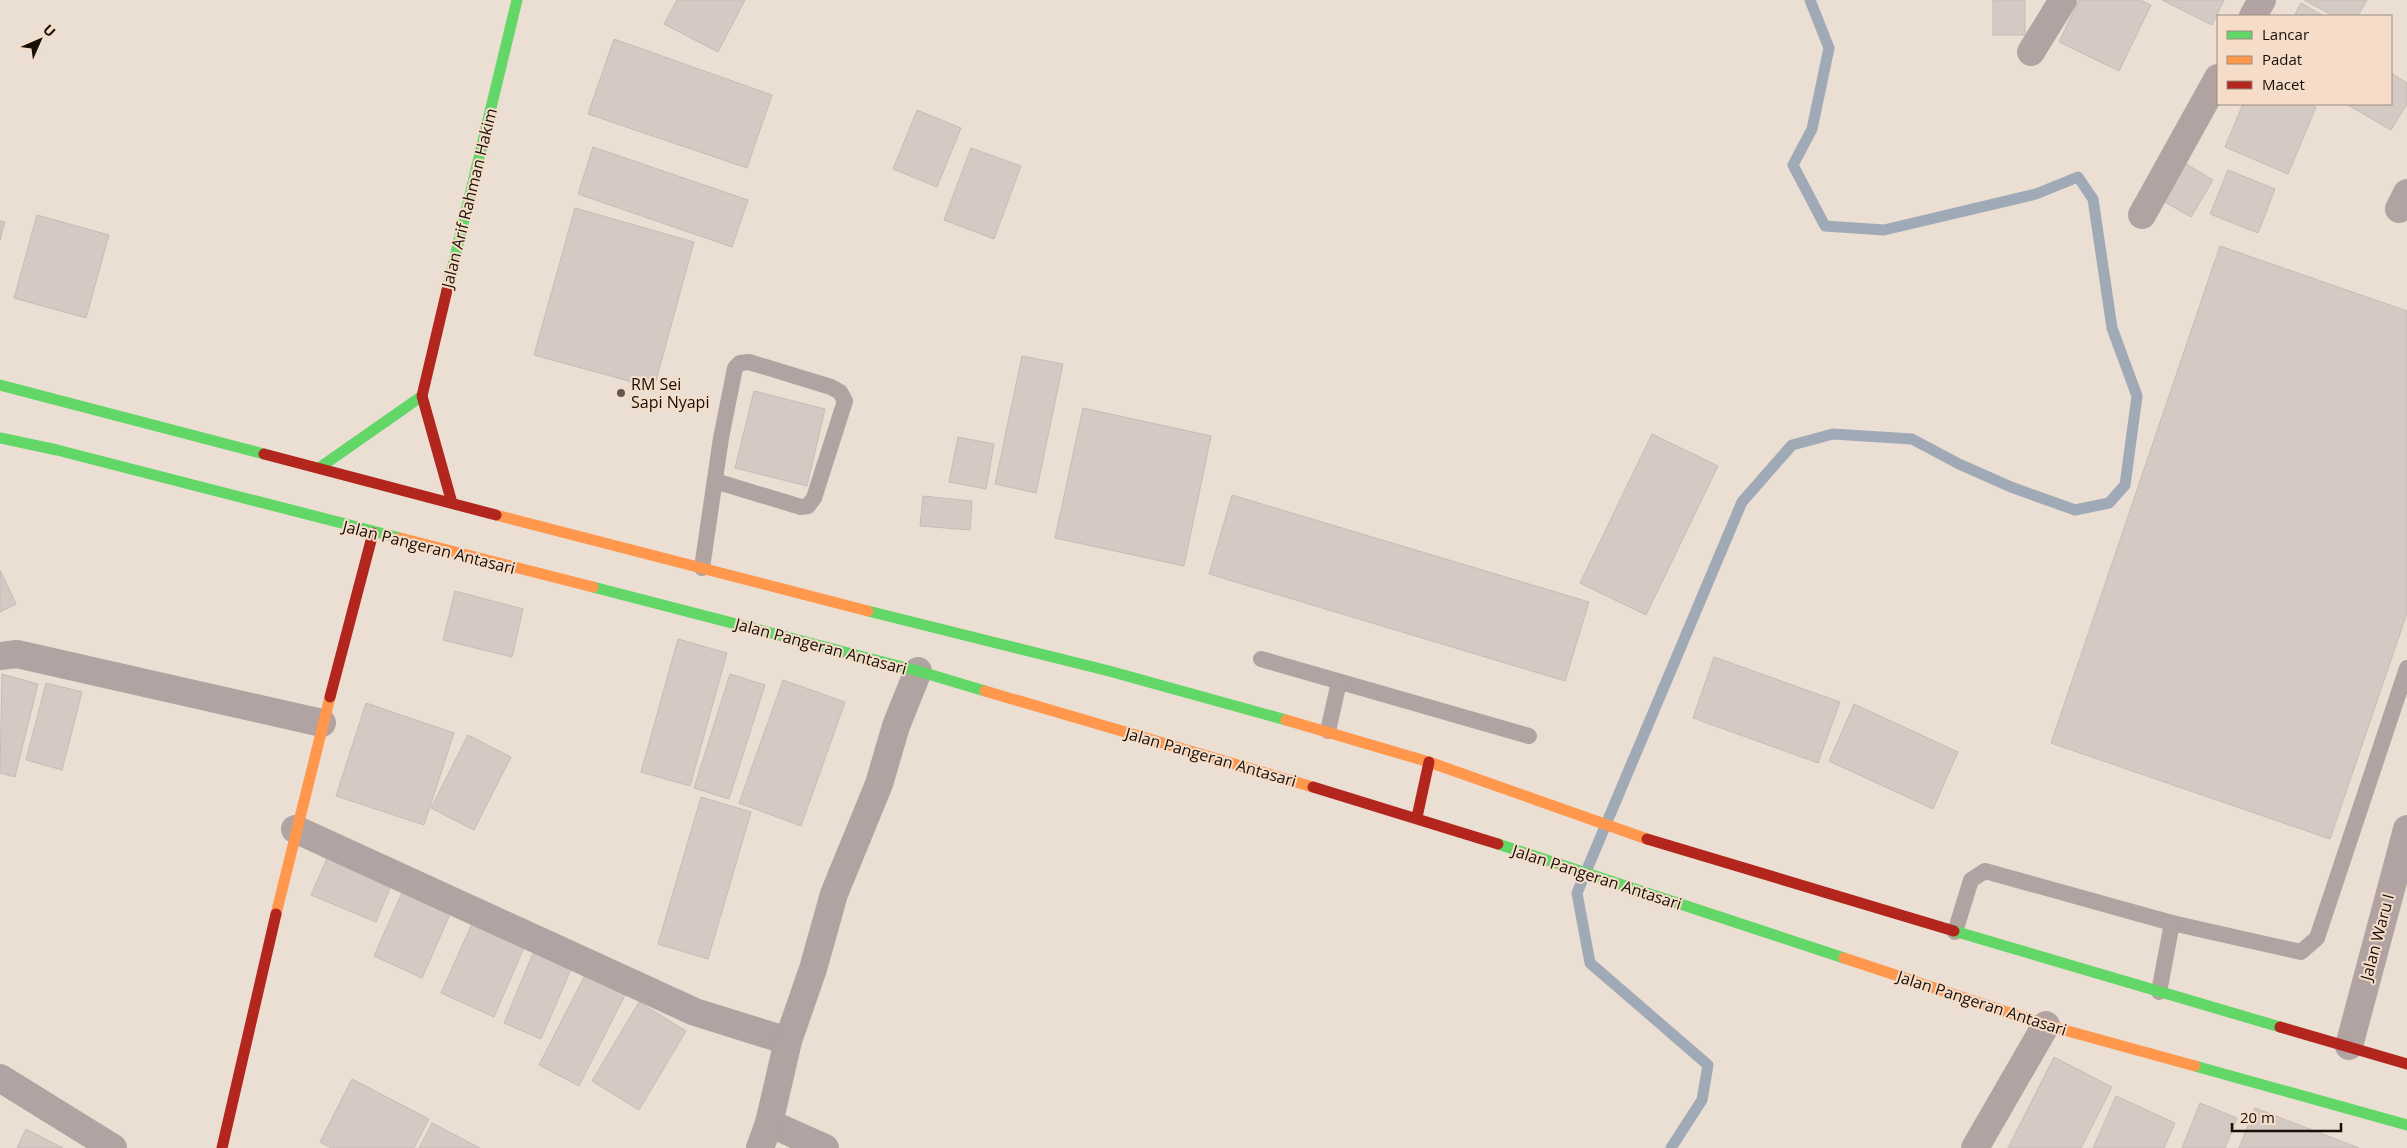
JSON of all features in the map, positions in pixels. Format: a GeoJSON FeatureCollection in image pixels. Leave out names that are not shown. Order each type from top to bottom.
{"type":"FeatureCollection","features":[{"type":"Feature","properties":{"kind":"main road","name":"Jalan Arif Rahman Hakim"},"geometry":{"type":"LineString","coordinates":[[452,503],[422,396],[517,0]]}},
{"type":"Feature","properties":{"kind":"main road"},"geometry":{"type":"LineString","coordinates":[[0,385],[702,568],[1109,670],[1328,731],[1429,762],[1647,839],[1955,932],[2407,1064]]}},
{"type":"Feature","properties":{"kind":"main road"},"geometry":{"type":"LineString","coordinates":[[319,468],[422,396]]}},
{"type":"Feature","properties":{"kind":"main road","name":"Jalan Pangeran Antasari"},"geometry":{"type":"LineString","coordinates":[[0,438],[57,450],[373,533],[918,671],[1418,817],[2046,1025],[2407,1125]]}},
{"type":"Feature","properties":{"kind":"main road"},"geometry":{"type":"LineString","coordinates":[[222,1148],[295,829],[373,533]]}},
{"type":"Feature","properties":{"kind":"main road"},"geometry":{"type":"LineString","coordinates":[[1418,817],[1429,762]]}},
{"type":"Feature","properties":{"kind":"street"},"geometry":{"type":"LineString","coordinates":[[2031,52],[2063,0]]}},
{"type":"Feature","properties":{"kind":"street"},"geometry":{"type":"LineString","coordinates":[[2254,15],[2262,0]]}},
{"type":"Feature","properties":{"kind":"street"},"geometry":{"type":"LineString","coordinates":[[2142,215],[2217,80]]}},
{"type":"Feature","properties":{"kind":"street"},"geometry":{"type":"LineString","coordinates":[[0,656],[16,654],[322,723]]}},
{"type":"Feature","properties":{"kind":"street"},"geometry":{"type":"LineString","coordinates":[[760,1148],[769,1123],[788,1041],[813,969],[834,894],[879,784],[896,726],[918,671]]}},
{"type":"Feature","properties":{"kind":"street"},"geometry":{"type":"LineString","coordinates":[[295,829],[695,1012],[788,1041]]}},
{"type":"Feature","properties":{"kind":"street","name":"Jalan Waru I"},"geometry":{"type":"LineString","coordinates":[[2349,1046],[2407,829]]}},
{"type":"Feature","properties":{"kind":"street"},"geometry":{"type":"LineString","coordinates":[[1974,1148],[2046,1025]]}},
{"type":"Feature","properties":{"kind":"street"},"geometry":{"type":"LineString","coordinates":[[0,1078],[113,1148]]}},
{"type":"Feature","properties":{"kind":"street"},"geometry":{"type":"LineString","coordinates":[[769,1123],[825,1148]]}},
{"type":"Feature","properties":{"kind":"lane"},"geometry":{"type":"LineString","coordinates":[[702,568],[728,400],[735,368],[740,363],[749,362],[831,387],[840,392],[845,401],[814,498],[808,506],[801,507],[716,481]]}},
{"type":"Feature","properties":{"kind":"lane"},"geometry":{"type":"LineString","coordinates":[[1261,659],[1529,736]]}},
{"type":"Feature","properties":{"kind":"lane"},"geometry":{"type":"LineString","coordinates":[[1955,932],[1970,880],[1986,871],[2172,924],[2301,952],[2317,938],[2407,668]]}},
{"type":"Feature","properties":{"kind":"lane"},"geometry":{"type":"LineString","coordinates":[[1328,731],[1339,682]]}},
{"type":"Feature","properties":{"kind":"lane"},"geometry":{"type":"LineString","coordinates":[[2158,992],[2172,924]]}},
{"type":"Feature","properties":{"kind":"building"},"geometry":{"type":"Polygon","coordinates":[[[677,0],[745,0],[718,52],[664,24],[677,0]]]}},
{"type":"Feature","properties":{"kind":"building"},"geometry":{"type":"Polygon","coordinates":[[[1993,0],[2025,0],[2025,35],[1993,35],[1993,0]]]}},
{"type":"Feature","properties":{"kind":"building"},"geometry":{"type":"Polygon","coordinates":[[[2079,0],[2140,0],[2151,5],[2119,71],[2059,42],[2079,0]]]}},
{"type":"Feature","properties":{"kind":"building"},"geometry":{"type":"Polygon","coordinates":[[[2162,0],[2224,0],[2212,25],[2162,0]]]}},
{"type":"Feature","properties":{"kind":"building"},"geometry":{"type":"Polygon","coordinates":[[[2304,0],[2367,0],[2359,15],[2332,15],[2304,0]]]}},
{"type":"Feature","properties":{"kind":"building"},"geometry":{"type":"Polygon","coordinates":[[[2301,3],[2322,15],[2295,15],[2301,3]]]}},
{"type":"Feature","properties":{"kind":"building"},"geometry":{"type":"Polygon","coordinates":[[[614,39],[772,95],[747,168],[588,114],[614,39]]]}},
{"type":"Feature","properties":{"kind":"building"},"geometry":{"type":"Polygon","coordinates":[[[2392,74],[2407,83],[2407,104],[2391,130],[2348,105],[2392,105],[2392,74]]]}},
{"type":"Feature","properties":{"kind":"building"},"geometry":{"type":"Polygon","coordinates":[[[2243,105],[2311,105],[2316,107],[2288,174],[2225,147],[2243,105]]]}},
{"type":"Feature","properties":{"kind":"building"},"geometry":{"type":"Polygon","coordinates":[[[917,110],[961,128],[937,187],[893,169],[917,110]]]}},
{"type":"Feature","properties":{"kind":"building"},"geometry":{"type":"Polygon","coordinates":[[[593,147],[748,200],[732,247],[578,194],[593,147]]]}},
{"type":"Feature","properties":{"kind":"building"},"geometry":{"type":"Polygon","coordinates":[[[971,148],[1021,166],[994,239],[944,220],[971,148]]]}},
{"type":"Feature","properties":{"kind":"building"},"geometry":{"type":"Polygon","coordinates":[[[2178,159],[2213,180],[2191,217],[2156,197],[2178,159]]]}},
{"type":"Feature","properties":{"kind":"building"},"geometry":{"type":"Polygon","coordinates":[[[2228,170],[2275,189],[2258,233],[2210,214],[2228,170]]]}},
{"type":"Feature","properties":{"kind":"building"},"geometry":{"type":"Polygon","coordinates":[[[575,208],[694,242],[654,388],[534,355],[575,208]]]}},
{"type":"Feature","properties":{"kind":"building"},"geometry":{"type":"Polygon","coordinates":[[[37,215],[109,235],[86,318],[14,298],[37,215]]]}},
{"type":"Feature","properties":{"kind":"building"},"geometry":{"type":"Polygon","coordinates":[[[0,221],[5,222],[0,240],[0,221]]]}},
{"type":"Feature","properties":{"kind":"building"},"geometry":{"type":"Polygon","coordinates":[[[2220,246],[2407,311],[2407,613],[2330,839],[2051,743],[2220,246]]]}},
{"type":"Feature","properties":{"kind":"building"},"geometry":{"type":"Polygon","coordinates":[[[1022,356],[1063,364],[1036,493],[995,484],[1022,356]]]}},
{"type":"Feature","properties":{"kind":"building"},"geometry":{"type":"Polygon","coordinates":[[[754,391],[825,409],[807,486],[735,468],[754,391]]]}},
{"type":"Feature","properties":{"kind":"building"},"geometry":{"type":"Polygon","coordinates":[[[1083,408],[1211,436],[1184,566],[1055,538],[1083,408]]]}},
{"type":"Feature","properties":{"kind":"building"},"geometry":{"type":"Polygon","coordinates":[[[1652,434],[1718,466],[1646,615],[1580,583],[1652,434]]]}},
{"type":"Feature","properties":{"kind":"building"},"geometry":{"type":"Polygon","coordinates":[[[958,437],[994,444],[986,489],[949,482],[958,437]]]}},
{"type":"Feature","properties":{"kind":"building"},"geometry":{"type":"Polygon","coordinates":[[[1232,495],[1589,602],[1565,681],[1209,574],[1232,495]]]}},
{"type":"Feature","properties":{"kind":"building"},"geometry":{"type":"Polygon","coordinates":[[[923,496],[972,501],[970,530],[920,526],[923,496]]]}},
{"type":"Feature","properties":{"kind":"building"},"geometry":{"type":"Polygon","coordinates":[[[0,570],[16,604],[0,612],[0,570]]]}},
{"type":"Feature","properties":{"kind":"building"},"geometry":{"type":"Polygon","coordinates":[[[455,591],[523,609],[512,657],[443,640],[455,591]]]}},
{"type":"Feature","properties":{"kind":"building"},"geometry":{"type":"Polygon","coordinates":[[[678,639],[727,653],[690,786],[641,772],[678,639]]]}},
{"type":"Feature","properties":{"kind":"building"},"geometry":{"type":"Polygon","coordinates":[[[1714,657],[1840,702],[1818,763],[1693,718],[1714,657]]]}},
{"type":"Feature","properties":{"kind":"building"},"geometry":{"type":"Polygon","coordinates":[[[2,674],[38,684],[15,777],[0,773],[2,674]]]}},
{"type":"Feature","properties":{"kind":"building"},"geometry":{"type":"Polygon","coordinates":[[[730,674],[765,685],[729,799],[694,788],[730,674]]]}},
{"type":"Feature","properties":{"kind":"building"},"geometry":{"type":"Polygon","coordinates":[[[783,680],[845,702],[801,826],[739,803],[783,680]]]}},
{"type":"Feature","properties":{"kind":"building"},"geometry":{"type":"Polygon","coordinates":[[[46,683],[82,692],[62,770],[26,760],[46,683]]]}},
{"type":"Feature","properties":{"kind":"building"},"geometry":{"type":"Polygon","coordinates":[[[366,703],[454,733],[424,825],[336,796],[366,703]]]}},
{"type":"Feature","properties":{"kind":"building"},"geometry":{"type":"Polygon","coordinates":[[[1854,704],[1958,752],[1933,809],[1829,761],[1854,704]]]}},
{"type":"Feature","properties":{"kind":"building"},"geometry":{"type":"Polygon","coordinates":[[[468,735],[511,757],[474,830],[431,808],[468,735]]]}},
{"type":"Feature","properties":{"kind":"building"},"geometry":{"type":"Polygon","coordinates":[[[701,797],[751,812],[708,959],[658,944],[701,797]]]}},
{"type":"Feature","properties":{"kind":"building"},"geometry":{"type":"Polygon","coordinates":[[[331,849],[395,876],[376,922],[311,895],[331,849]]]}},
{"type":"Feature","properties":{"kind":"building"},"geometry":{"type":"Polygon","coordinates":[[[404,888],[452,910],[422,978],[374,956],[404,888]]]}},
{"type":"Feature","properties":{"kind":"building"},"geometry":{"type":"Polygon","coordinates":[[[474,919],[526,943],[494,1017],[441,993],[474,919]]]}},
{"type":"Feature","properties":{"kind":"building"},"geometry":{"type":"Polygon","coordinates":[[[534,951],[572,967],[541,1039],[504,1023],[534,951]]]}},
{"type":"Feature","properties":{"kind":"building"},"geometry":{"type":"Polygon","coordinates":[[[585,975],[625,995],[579,1086],[539,1065],[585,975]]]}},
{"type":"Feature","properties":{"kind":"building"},"geometry":{"type":"Polygon","coordinates":[[[639,1002],[686,1031],[639,1110],[592,1081],[639,1002]]]}},
{"type":"Feature","properties":{"kind":"building"},"geometry":{"type":"Polygon","coordinates":[[[2054,1057],[2112,1087],[2081,1148],[2008,1148],[2054,1057]]]}},
{"type":"Feature","properties":{"kind":"building"},"geometry":{"type":"Polygon","coordinates":[[[352,1079],[429,1119],[414,1148],[331,1148],[320,1142],[352,1079]]]}},
{"type":"Feature","properties":{"kind":"building"},"geometry":{"type":"Polygon","coordinates":[[[2116,1096],[2175,1123],[2164,1148],[2093,1148],[2116,1096]]]}},
{"type":"Feature","properties":{"kind":"building"},"geometry":{"type":"Polygon","coordinates":[[[2200,1103],[2237,1118],[2225,1148],[2182,1148],[2200,1103]]]}},
{"type":"Feature","properties":{"kind":"building"},"geometry":{"type":"Polygon","coordinates":[[[2255,1108],[2359,1148],[2239,1148],[2255,1108]]]}},
{"type":"Feature","properties":{"kind":"building"},"geometry":{"type":"Polygon","coordinates":[[[432,1123],[480,1148],[419,1148],[432,1123]]]}},
{"type":"Feature","properties":{"kind":"building"},"geometry":{"type":"Polygon","coordinates":[[[26,1129],[63,1148],[17,1148],[26,1129]]]}},
{"type":"Feature","properties":{"kind":"waterway"},"geometry":{"type":"LineString","coordinates":[[1671,1148],[1702,1100],[1708,1065],[1590,963],[1577,893],[1742,502],[1792,445],[1833,434],[1912,439],[1959,464],[2011,487],[2075,510],[2109,503],[2125,485],[2137,396],[2112,328],[2093,199],[2078,177],[2036,194],[1884,230],[1825,226],[1793,165],[1812,129],[1829,48],[1810,0]]}},
{"type":"Feature","properties":{"kind":"traffic: fast"},"geometry":{"type":"LineString","coordinates":[[447,290],[517,0]]}},
{"type":"Feature","properties":{"kind":"traffic: fast"},"geometry":{"type":"LineString","coordinates":[[0,385],[264,454]]}},
{"type":"Feature","properties":{"kind":"traffic: fast"},"geometry":{"type":"LineString","coordinates":[[319,468],[422,396]]}},
{"type":"Feature","properties":{"kind":"traffic: fast"},"geometry":{"type":"LineString","coordinates":[[0,438],[57,450],[400,538]]}},
{"type":"Feature","properties":{"kind":"traffic: fast"},"geometry":{"type":"LineString","coordinates":[[593,587],[918,671],[985,691]]}},
{"type":"Feature","properties":{"kind":"traffic: fast"},"geometry":{"type":"LineString","coordinates":[[868,611],[1109,671],[1286,720]]}},
{"type":"Feature","properties":{"kind":"traffic: fast"},"geometry":{"type":"LineString","coordinates":[[1498,844],[1844,958]]}},
{"type":"Feature","properties":{"kind":"traffic: fast"},"geometry":{"type":"LineString","coordinates":[[1954,931],[2280,1027]]}},
{"type":"Feature","properties":{"kind":"traffic: fast"},"geometry":{"type":"LineString","coordinates":[[2195,1066],[2407,1125]]}},
{"type":"Feature","properties":{"kind":"traffic: slow"},"geometry":{"type":"LineString","coordinates":[[496,515],[868,611]]}},
{"type":"Feature","properties":{"kind":"traffic: slow"},"geometry":{"type":"LineString","coordinates":[[400,538],[593,587]]}},
{"type":"Feature","properties":{"kind":"traffic: slow"},"geometry":{"type":"LineString","coordinates":[[985,691],[1313,787]]}},
{"type":"Feature","properties":{"kind":"traffic: slow"},"geometry":{"type":"LineString","coordinates":[[276,914],[330,697]]}},
{"type":"Feature","properties":{"kind":"traffic: slow"},"geometry":{"type":"LineString","coordinates":[[1286,720],[1429,762],[1647,839]]}},
{"type":"Feature","properties":{"kind":"traffic: slow"},"geometry":{"type":"LineString","coordinates":[[1844,958],[2046,1025],[2195,1066]]}},
{"type":"Feature","properties":{"kind":"traffic: jam"},"geometry":{"type":"LineString","coordinates":[[447,290],[422,396],[452,503]]}},
{"type":"Feature","properties":{"kind":"traffic: jam"},"geometry":{"type":"LineString","coordinates":[[264,454],[496,515]]}},
{"type":"Feature","properties":{"kind":"traffic: jam"},"geometry":{"type":"LineString","coordinates":[[330,697],[373,533]]}},
{"type":"Feature","properties":{"kind":"traffic: jam"},"geometry":{"type":"LineString","coordinates":[[1417,817],[1429,762]]}},
{"type":"Feature","properties":{"kind":"traffic: jam"},"geometry":{"type":"LineString","coordinates":[[1313,787],[1498,844]]}},
{"type":"Feature","properties":{"kind":"traffic: jam"},"geometry":{"type":"LineString","coordinates":[[1647,839],[1954,931]]}},
{"type":"Feature","properties":{"kind":"traffic: jam"},"geometry":{"type":"LineString","coordinates":[[222,1148],[276,914]]}},
{"type":"Feature","properties":{"kind":"traffic: jam"},"geometry":{"type":"LineString","coordinates":[[2280,1027],[2407,1064]]}},
{"type":"Feature","properties":{"kind":"place","name":"RM Sei Sapi Nyapi"},"geometry":{"type":"Point","coordinates":[621,393]}}]}
